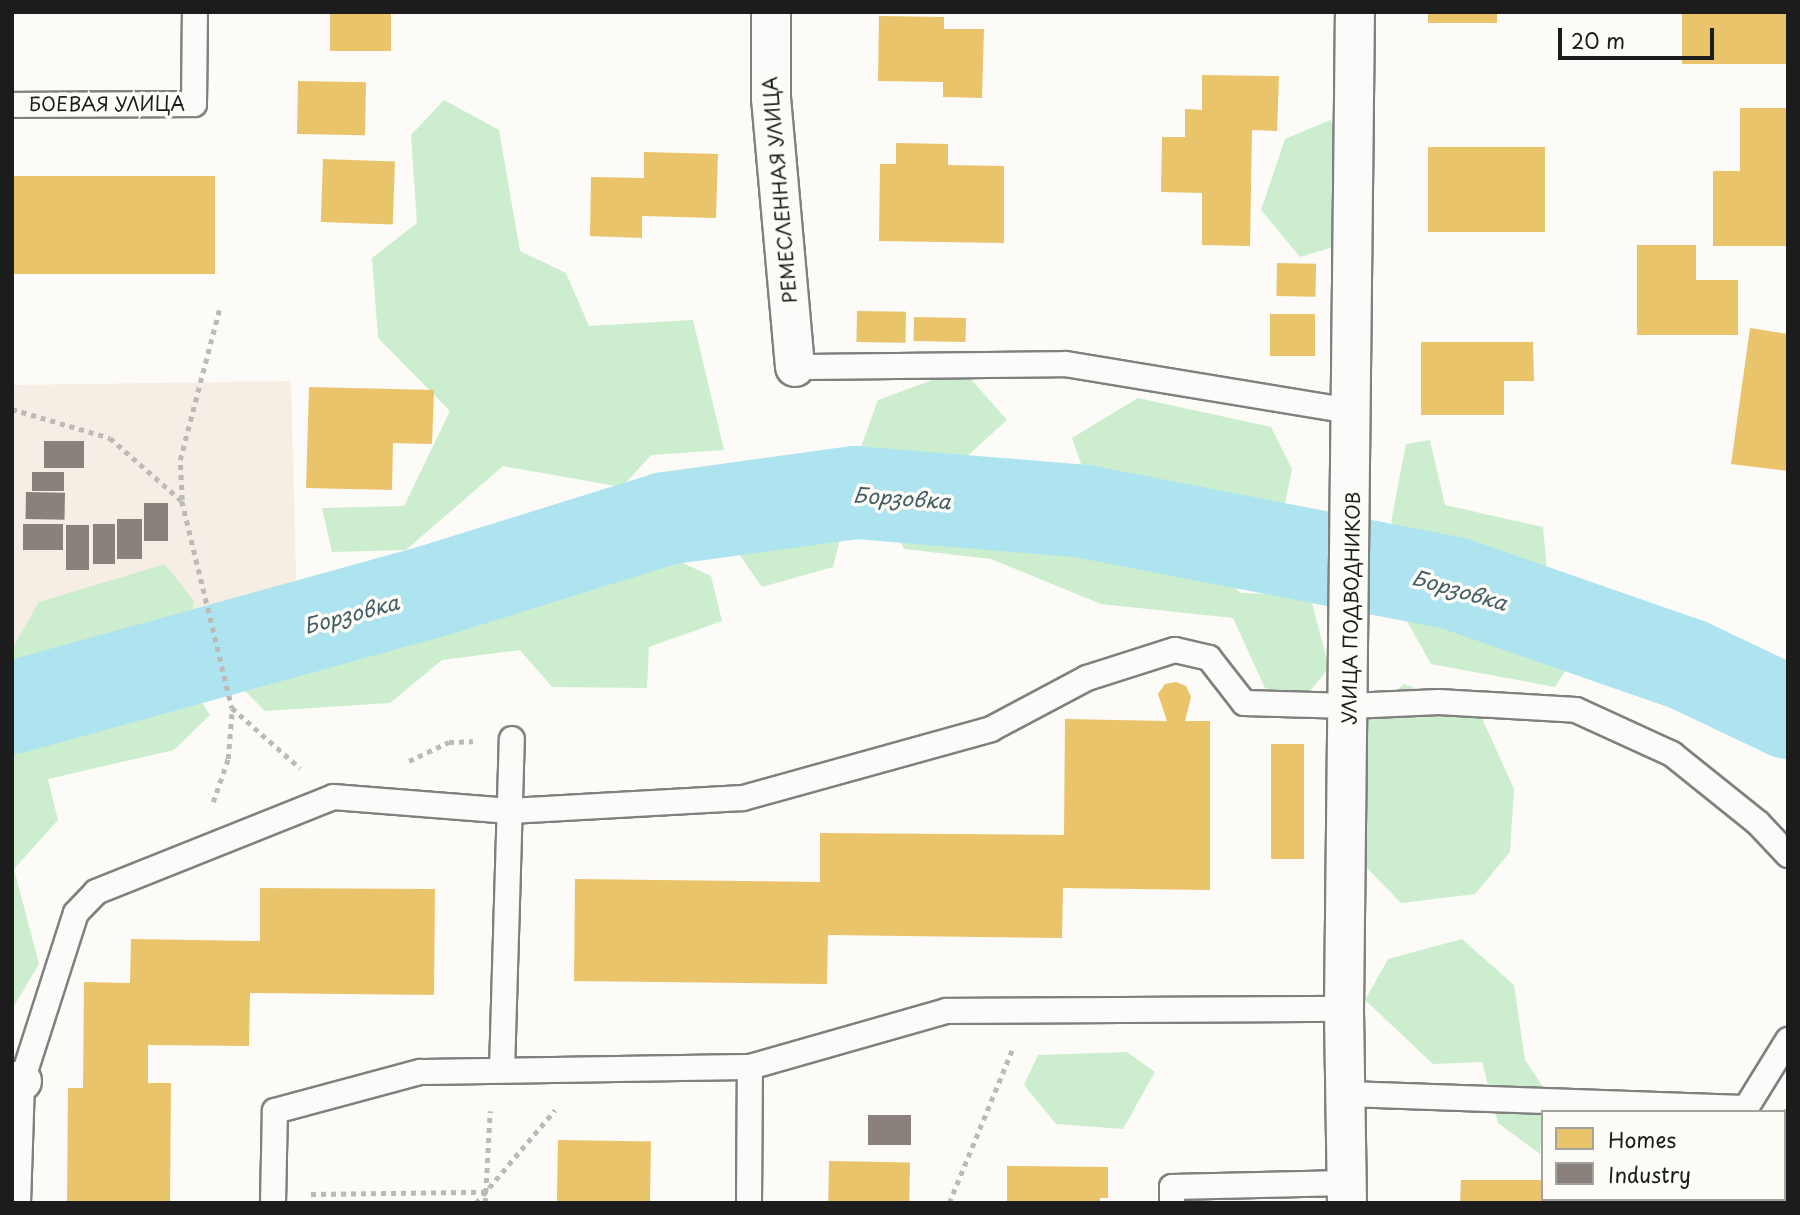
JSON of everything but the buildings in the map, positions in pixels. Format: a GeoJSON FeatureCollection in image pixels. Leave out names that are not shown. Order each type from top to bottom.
{"type":"FeatureCollection","features":[{"type":"Feature","properties":{"kind":"street","name":"РЕМЕСЛЕННАЯ УЛИЦА"},"geometry":{"type":"LineString","coordinates":[[771,12],[771,98],[795,367]]}},
{"type":"Feature","properties":{"kind":"street","name":"УЛИЦА ПОДВОДНИКОВ"},"geometry":{"type":"LineString","coordinates":[[1347,1193],[1344,1009],[1353,521],[1351,411],[1355,12]]}},
{"type":"Feature","properties":{"kind":"lane","name":"БОЕВАЯ УЛИЦА"},"geometry":{"type":"LineString","coordinates":[[12,105],[194,104],[195,12]]}},
{"type":"Feature","properties":{"kind":"lane"},"geometry":{"type":"LineString","coordinates":[[795,367],[1066,364],[1351,411]]}},
{"type":"Feature","properties":{"kind":"lane"},"geometry":{"type":"LineString","coordinates":[[18,1203],[17,1081],[76,913],[96,892],[333,797],[510,811],[743,798],[991,729],[1087,678],[1175,650],[1209,658],[1244,703],[1350,706],[1439,702],[1576,710],[1672,754],[1758,823],[1788,855]]}},
{"type":"Feature","properties":{"kind":"lane"},"geometry":{"type":"LineString","coordinates":[[502,1070],[512,739]]}},
{"type":"Feature","properties":{"kind":"lane"},"geometry":{"type":"LineString","coordinates":[[273,1198],[275,1111],[420,1072],[750,1067],[946,1011],[1344,1009]]}},
{"type":"Feature","properties":{"kind":"lane"},"geometry":{"type":"LineString","coordinates":[[1345,1094],[1619,1109],[1746,1108],[1788,1040]]}},
{"type":"Feature","properties":{"kind":"lane"},"geometry":{"type":"LineString","coordinates":[[749,1203],[750,1067]]}},
{"type":"Feature","properties":{"kind":"lane"},"geometry":{"type":"LineString","coordinates":[[1172,1203],[1172,1187],[1347,1193]]}},
{"type":"Feature","properties":{"kind":"path"},"geometry":{"type":"LineString","coordinates":[[196,852],[228,759],[232,706],[182,501],[180,460],[219,310]]}},
{"type":"Feature","properties":{"kind":"path"},"geometry":{"type":"LineString","coordinates":[[12,409],[110,438],[182,501]]}},
{"type":"Feature","properties":{"kind":"path"},"geometry":{"type":"LineString","coordinates":[[232,706],[333,797]]}},
{"type":"Feature","properties":{"kind":"path"},"geometry":{"type":"LineString","coordinates":[[403,764],[449,742],[512,739]]}},
{"type":"Feature","properties":{"kind":"path"},"geometry":{"type":"LineString","coordinates":[[949,1203],[1029,1010]]}},
{"type":"Feature","properties":{"kind":"path"},"geometry":{"type":"LineString","coordinates":[[476,1203],[589,1069]]}},
{"type":"Feature","properties":{"kind":"path"},"geometry":{"type":"LineString","coordinates":[[485,1203],[491,1092],[502,1070]]}},
{"type":"Feature","properties":{"kind":"path"},"geometry":{"type":"LineString","coordinates":[[273,1198],[485,1192]]}},
{"type":"Feature","properties":{"kind":"shaded area"},"geometry":{"type":"Polygon","coordinates":[[[291,381],[297,608],[12,685],[12,385],[291,381]]]}},
{"type":"Feature","properties":{"kind":"green space"},"geometry":{"type":"Polygon","coordinates":[[[444,100],[499,130],[520,251],[566,273],[589,326],[693,320],[724,450],[651,455],[622,487],[503,466],[406,550],[332,552],[322,508],[404,506],[450,411],[378,338],[372,258],[417,223],[411,135],[444,100]]]}},
{"type":"Feature","properties":{"kind":"green space"},"geometry":{"type":"Polygon","coordinates":[[[1330,120],[1349,150],[1343,244],[1300,257],[1261,210],[1285,139],[1330,120]]]}},
{"type":"Feature","properties":{"kind":"green space"},"geometry":{"type":"Polygon","coordinates":[[[962,369],[1007,420],[942,479],[967,529],[1045,522],[1121,560],[1208,555],[1240,593],[1310,595],[1329,668],[1304,698],[1265,688],[1233,618],[1101,604],[991,559],[904,549],[858,455],[878,400],[962,369]]]}},
{"type":"Feature","properties":{"kind":"green space"},"geometry":{"type":"Polygon","coordinates":[[[1138,398],[1271,427],[1292,469],[1280,527],[1239,539],[1089,487],[1072,438],[1138,398]]]}},
{"type":"Feature","properties":{"kind":"green space"},"geometry":{"type":"Polygon","coordinates":[[[1430,440],[1445,505],[1543,527],[1548,582],[1588,634],[1555,687],[1431,664],[1404,616],[1430,569],[1391,522],[1406,444],[1430,440]]]}},
{"type":"Feature","properties":{"kind":"green space"},"geometry":{"type":"Polygon","coordinates":[[[746,481],[812,484],[841,535],[833,567],[762,587],[732,544],[746,481]]]}},
{"type":"Feature","properties":{"kind":"green space"},"geometry":{"type":"Polygon","coordinates":[[[641,544],[711,576],[722,621],[649,647],[647,688],[552,687],[520,650],[442,660],[390,703],[265,711],[239,685],[257,652],[388,640],[425,605],[641,544]]]}},
{"type":"Feature","properties":{"kind":"green space"},"geometry":{"type":"Polygon","coordinates":[[[165,564],[194,601],[186,648],[71,664],[12,664],[12,649],[39,602],[165,564]]]}},
{"type":"Feature","properties":{"kind":"green space"},"geometry":{"type":"Polygon","coordinates":[[[186,678],[210,715],[174,750],[48,779],[58,820],[14,869],[39,964],[14,1006],[12,745],[41,748],[105,697],[186,678]]]}},
{"type":"Feature","properties":{"kind":"green space"},"geometry":{"type":"Polygon","coordinates":[[[1404,684],[1480,714],[1514,789],[1510,852],[1475,894],[1401,903],[1367,868],[1363,721],[1404,684]]]}},
{"type":"Feature","properties":{"kind":"green space"},"geometry":{"type":"Polygon","coordinates":[[[1462,939],[1514,985],[1525,1060],[1559,1110],[1541,1110],[1540,1154],[1498,1123],[1482,1062],[1433,1064],[1365,1000],[1388,959],[1462,939]]]}},
{"type":"Feature","properties":{"kind":"green space"},"geometry":{"type":"Polygon","coordinates":[[[1127,1052],[1155,1072],[1123,1129],[1056,1124],[1024,1085],[1038,1055],[1127,1052]]]}},
{"type":"Feature","properties":{"kind":"waterway","name":"Борзовка"},"geometry":{"type":"LineString","coordinates":[[12,707],[434,590],[665,518],[855,492],[1084,511],[1454,583],[1689,665],[1788,712]]}}]}
